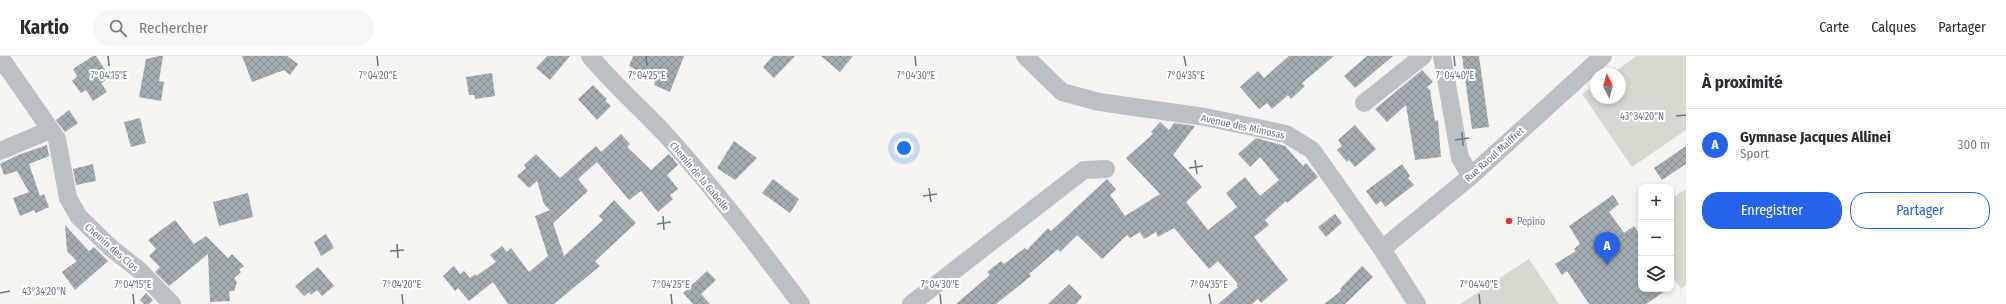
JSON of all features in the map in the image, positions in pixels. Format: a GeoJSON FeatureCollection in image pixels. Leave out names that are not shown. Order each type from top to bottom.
{"type":"FeatureCollection","features":[{"type":"Feature","properties":{"kind":"street","name":"Chemin de la Gabelle"},"geometry":{"type":"LineString","coordinates":[[590,56],[604,73],[666,135],[750,236],[801,304]]}},
{"type":"Feature","properties":{"kind":"street","name":"Avenue des Mimosas"},"geometry":{"type":"LineString","coordinates":[[1025,56],[1062,92],[1099,102],[1205,117],[1286,134],[1312,150],[1382,249],[1417,304]]}},
{"type":"Feature","properties":{"kind":"street"},"geometry":{"type":"LineString","coordinates":[[1364,103],[1423,56]]}},
{"type":"Feature","properties":{"kind":"street"},"geometry":{"type":"LineString","coordinates":[[1442,56],[1460,158],[1471,176]]}},
{"type":"Feature","properties":{"kind":"street","name":"Chemin des Clos"},"geometry":{"type":"LineString","coordinates":[[0,57],[57,139],[68,198],[79,217],[111,248],[140,270],[172,304]]}},
{"type":"Feature","properties":{"kind":"street","name":"Rue Raoul Maiffret"},"geometry":{"type":"LineString","coordinates":[[1382,249],[1471,176],[1597,58]]}},
{"type":"Feature","properties":{"kind":"street"},"geometry":{"type":"LineString","coordinates":[[0,151],[50,130]]}},
{"type":"Feature","properties":{"kind":"street"},"geometry":{"type":"LineString","coordinates":[[911,304],[1084,170],[1106,169]]}},
{"type":"Feature","properties":{"kind":"shaded area"},"geometry":{"type":"Polygon","coordinates":[[[1637,56],[1686,56],[1686,130],[1632,167],[1582,94],[1590,88],[1590,104],[1626,104],[1626,68],[1620,68],[1637,56]]]}},
{"type":"Feature","properties":{"kind":"shaded area"},"geometry":{"type":"Polygon","coordinates":[[[1686,189],[1686,285],[1681,289],[1674,278],[1674,197],[1686,189]]]}},
{"type":"Feature","properties":{"kind":"shaded area"},"geometry":{"type":"Polygon","coordinates":[[[1529,259],[1559,304],[1460,304],[1529,259]]]}},
{"type":"Feature","properties":{"kind":"building"},"geometry":{"type":"Polygon","coordinates":[[[93,56],[96,56],[110,77],[101,83],[107,92],[93,101],[86,90],[81,93],[72,81],[77,76],[73,69],[93,56]]]}},
{"type":"Feature","properties":{"kind":"building"},"geometry":{"type":"Polygon","coordinates":[[[163,56],[159,81],[164,82],[161,101],[139,97],[146,59],[163,56]]]}},
{"type":"Feature","properties":{"kind":"building"},"geometry":{"type":"Polygon","coordinates":[[[242,56],[287,56],[298,64],[290,75],[284,70],[252,82],[242,56]]]}},
{"type":"Feature","properties":{"kind":"building"},"geometry":{"type":"Polygon","coordinates":[[[547,56],[570,56],[550,80],[536,68],[547,56]]]}},
{"type":"Feature","properties":{"kind":"building"},"geometry":{"type":"Polygon","coordinates":[[[633,56],[684,56],[670,92],[654,85],[655,81],[629,66],[633,56]]]}},
{"type":"Feature","properties":{"kind":"building"},"geometry":{"type":"Polygon","coordinates":[[[773,56],[795,56],[774,78],[763,67],[773,56]]]}},
{"type":"Feature","properties":{"kind":"building"},"geometry":{"type":"Polygon","coordinates":[[[821,56],[853,56],[840,72],[821,56]]]}},
{"type":"Feature","properties":{"kind":"building"},"geometry":{"type":"Polygon","coordinates":[[[1289,56],[1334,56],[1302,83],[1305,86],[1291,99],[1288,95],[1272,109],[1267,103],[1259,109],[1240,87],[1258,71],[1264,78],[1289,56]]]}},
{"type":"Feature","properties":{"kind":"building"},"geometry":{"type":"Polygon","coordinates":[[[1367,56],[1393,56],[1355,88],[1344,76],[1367,56]]]}},
{"type":"Feature","properties":{"kind":"building"},"geometry":{"type":"Polygon","coordinates":[[[1462,56],[1479,56],[1489,127],[1472,129],[1462,56]]]}},
{"type":"Feature","properties":{"kind":"building"},"geometry":{"type":"Polygon","coordinates":[[[1422,70],[1433,82],[1427,87],[1430,90],[1435,121],[1438,120],[1441,157],[1415,160],[1406,105],[1387,122],[1375,109],[1422,70]]]}},
{"type":"Feature","properties":{"kind":"building"},"geometry":{"type":"Polygon","coordinates":[[[492,73],[495,96],[475,99],[474,95],[469,95],[466,77],[492,73]]]}},
{"type":"Feature","properties":{"kind":"building"},"geometry":{"type":"Polygon","coordinates":[[[593,85],[607,99],[605,101],[611,106],[597,120],[578,99],[593,85]]]}},
{"type":"Feature","properties":{"kind":"building"},"geometry":{"type":"Polygon","coordinates":[[[69,110],[78,123],[65,132],[56,120],[69,110]]]}},
{"type":"Feature","properties":{"kind":"building"},"geometry":{"type":"Polygon","coordinates":[[[140,118],[146,143],[131,147],[124,122],[140,118]]]}},
{"type":"Feature","properties":{"kind":"building"},"geometry":{"type":"Polygon","coordinates":[[[1160,122],[1169,130],[1174,123],[1195,126],[1173,155],[1202,187],[1186,202],[1208,230],[1237,207],[1226,193],[1245,177],[1260,196],[1279,180],[1260,157],[1250,167],[1238,154],[1256,138],[1285,146],[1303,166],[1306,163],[1318,177],[1287,203],[1286,201],[1265,220],[1269,225],[1254,237],[1288,280],[1261,303],[1258,299],[1252,304],[1218,304],[1238,287],[1236,285],[1238,284],[1218,261],[1209,269],[1174,228],[1158,237],[1156,232],[1144,239],[1140,232],[1130,238],[1127,235],[1102,259],[1077,235],[1060,252],[1058,249],[1029,274],[1031,276],[996,304],[956,304],[990,275],[987,272],[1001,261],[1004,264],[1025,248],[1027,250],[1048,228],[1051,231],[1107,179],[1116,189],[1110,195],[1125,216],[1160,194],[1126,158],[1153,134],[1151,132],[1160,122]]]}},
{"type":"Feature","properties":{"kind":"building"},"geometry":{"type":"Polygon","coordinates":[[[1355,125],[1376,149],[1355,167],[1349,160],[1347,162],[1337,150],[1342,146],[1338,140],[1355,125]]]}},
{"type":"Feature","properties":{"kind":"building"},"geometry":{"type":"Polygon","coordinates":[[[621,134],[630,144],[627,147],[651,170],[669,154],[678,165],[667,175],[678,189],[670,195],[673,199],[658,212],[641,191],[629,200],[597,162],[578,179],[588,191],[553,223],[564,256],[603,220],[599,216],[614,200],[636,223],[595,261],[600,266],[554,304],[508,304],[493,282],[469,301],[458,288],[455,291],[443,276],[454,266],[460,274],[464,271],[470,278],[475,274],[476,276],[496,262],[490,255],[502,246],[507,252],[511,248],[529,272],[548,256],[535,216],[550,210],[544,204],[537,181],[529,188],[517,176],[526,168],[524,165],[536,154],[560,178],[596,146],[601,152],[621,134]]]}},
{"type":"Feature","properties":{"kind":"building"},"geometry":{"type":"Polygon","coordinates":[[[734,141],[757,158],[735,180],[717,168],[734,141]]]}},
{"type":"Feature","properties":{"kind":"building"},"geometry":{"type":"Polygon","coordinates":[[[47,145],[49,156],[29,164],[40,196],[44,194],[49,207],[36,213],[34,210],[20,216],[13,198],[29,192],[17,171],[4,175],[0,164],[18,155],[47,145]]]}},
{"type":"Feature","properties":{"kind":"building"},"geometry":{"type":"Polygon","coordinates":[[[1686,146],[1686,164],[1662,180],[1654,168],[1686,146]]]}},
{"type":"Feature","properties":{"kind":"building"},"geometry":{"type":"Polygon","coordinates":[[[93,164],[96,181],[76,185],[73,169],[93,164]]]}},
{"type":"Feature","properties":{"kind":"building"},"geometry":{"type":"Polygon","coordinates":[[[1402,164],[1410,176],[1408,178],[1414,185],[1385,207],[1381,201],[1376,205],[1366,191],[1402,164]]]}},
{"type":"Feature","properties":{"kind":"building"},"geometry":{"type":"Polygon","coordinates":[[[773,179],[799,199],[790,213],[762,193],[773,179]]]}},
{"type":"Feature","properties":{"kind":"building"},"geometry":{"type":"Polygon","coordinates":[[[248,193],[253,217],[219,226],[213,202],[248,193]]]}},
{"type":"Feature","properties":{"kind":"building"},"geometry":{"type":"Polygon","coordinates":[[[1613,195],[1619,204],[1609,212],[1624,233],[1634,226],[1638,232],[1638,292],[1664,292],[1646,304],[1589,304],[1567,271],[1562,275],[1555,264],[1576,251],[1574,249],[1580,244],[1569,226],[1613,195]]]}},
{"type":"Feature","properties":{"kind":"building"},"geometry":{"type":"Polygon","coordinates":[[[1335,214],[1342,223],[1326,237],[1318,227],[1335,214]]]}},
{"type":"Feature","properties":{"kind":"building"},"geometry":{"type":"Polygon","coordinates":[[[175,220],[194,244],[206,236],[228,258],[232,254],[244,266],[239,270],[241,272],[234,278],[237,282],[234,291],[229,291],[230,301],[210,302],[208,254],[169,286],[155,272],[160,267],[149,256],[156,249],[148,240],[175,220]]]}},
{"type":"Feature","properties":{"kind":"building"},"geometry":{"type":"Polygon","coordinates":[[[65,225],[89,251],[94,247],[108,261],[75,290],[62,272],[77,261],[67,251],[65,225]]]}},
{"type":"Feature","properties":{"kind":"building"},"geometry":{"type":"Polygon","coordinates":[[[326,234],[334,248],[321,256],[314,242],[326,234]]]}},
{"type":"Feature","properties":{"kind":"building"},"geometry":{"type":"Polygon","coordinates":[[[1362,266],[1373,277],[1345,304],[1324,304],[1341,291],[1340,289],[1362,266]]]}},
{"type":"Feature","properties":{"kind":"building"},"geometry":{"type":"Polygon","coordinates":[[[318,267],[334,286],[322,296],[317,290],[311,295],[309,292],[304,296],[295,286],[318,267]]]}},
{"type":"Feature","properties":{"kind":"building"},"geometry":{"type":"Polygon","coordinates":[[[707,271],[716,280],[701,294],[710,304],[693,304],[683,293],[707,271]]]}},
{"type":"Feature","properties":{"kind":"building"},"geometry":{"type":"Polygon","coordinates":[[[1069,284],[1082,297],[1076,304],[1048,304],[1069,284]]]}},
{"type":"Feature","properties":{"kind":"building"},"geometry":{"type":"Polygon","coordinates":[[[146,293],[153,300],[149,304],[144,304],[140,300],[146,293]]]}},
{"type":"Feature","properties":{"kind":"place","name":"Pepino"},"geometry":{"type":"Point","coordinates":[1509,221]}},
{"type":"Feature","properties":{"kind":"place","name":"Gymnase Jacques Allinei"},"geometry":{"type":"Point","coordinates":[1607,265]}}]}
